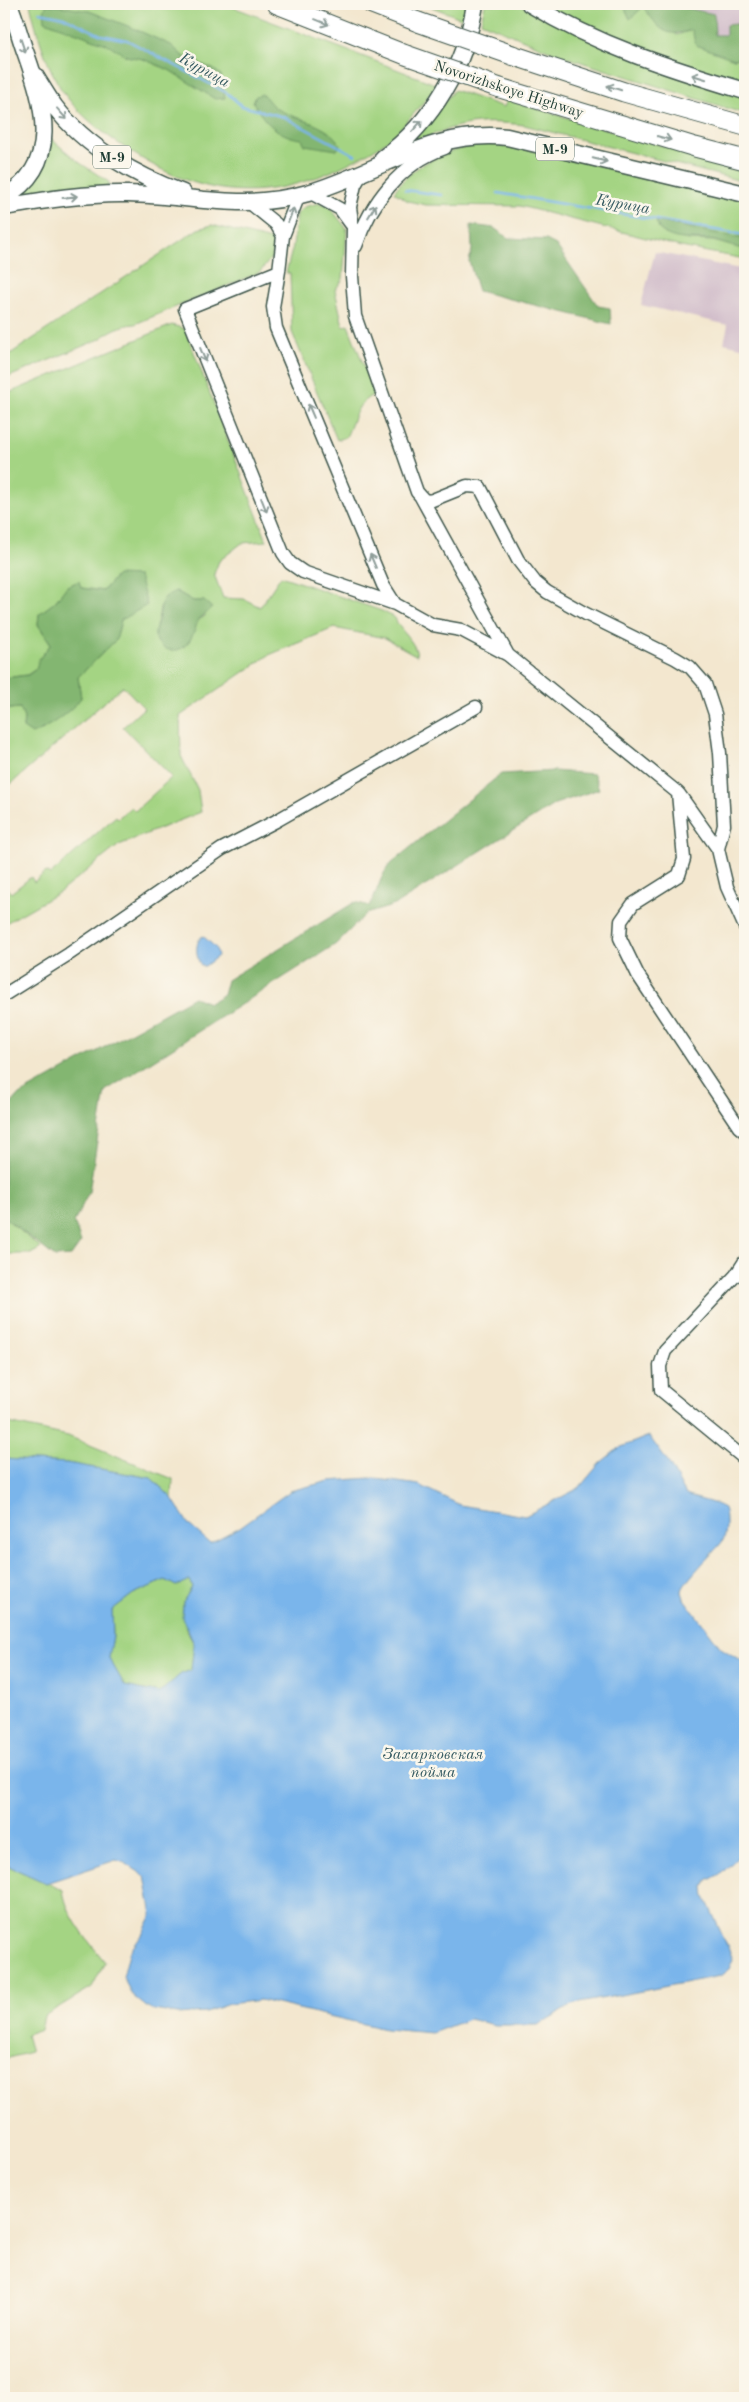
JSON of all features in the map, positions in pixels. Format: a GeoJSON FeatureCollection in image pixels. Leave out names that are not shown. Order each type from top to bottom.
{"type":"FeatureCollection","features":[{"type":"Feature","properties":{"kind":"highway","name":"Novorizhskoye Highway"},"geometry":{"type":"LineString","coordinates":[[277,4],[406,55],[500,88],[695,148],[745,160]]}},
{"type":"Feature","properties":{"kind":"highway"},"geometry":{"type":"LineString","coordinates":[[372,4],[512,55],[624,92],[745,126]]}},
{"type":"Feature","properties":{"kind":"main road","name":"М-9"},"geometry":{"type":"LineString","coordinates":[[365,171],[405,140],[438,102],[462,55],[475,4]]}},
{"type":"Feature","properties":{"kind":"main road"},"geometry":{"type":"LineString","coordinates":[[530,4],[576,30],[632,55],[745,91]]}},
{"type":"Feature","properties":{"kind":"main road","name":"М-9"},"geometry":{"type":"LineString","coordinates":[[4,197],[27,179],[34,170],[43,147],[43,116],[34,74],[12,8]]}},
{"type":"Feature","properties":{"kind":"main road","name":"М-9"},"geometry":{"type":"LineString","coordinates":[[34,74],[55,107],[93,144],[152,180],[188,194],[216,202]]}},
{"type":"Feature","properties":{"kind":"main road","name":"М-9"},"geometry":{"type":"LineString","coordinates":[[4,207],[91,194],[127,194],[250,203],[304,194],[457,138],[483,136],[507,137],[745,194]]}},
{"type":"Feature","properties":{"kind":"street"},"geometry":{"type":"LineString","coordinates":[[353,255],[361,232],[386,190],[416,162],[438,150],[458,144],[507,137]]}},
{"type":"Feature","properties":{"kind":"street"},"geometry":{"type":"LineString","coordinates":[[365,171],[355,185],[350,207],[353,229],[356,316],[420,497],[508,655]]}},
{"type":"Feature","properties":{"kind":"street"},"geometry":{"type":"LineString","coordinates":[[353,229],[349,219],[340,209],[304,194],[283,236],[274,307],[276,328],[383,585],[395,604]]}},
{"type":"Feature","properties":{"kind":"street"},"geometry":{"type":"LineString","coordinates":[[250,203],[274,222],[283,236]]}},
{"type":"Feature","properties":{"kind":"street"},"geometry":{"type":"LineString","coordinates":[[279,271],[185,309],[287,558],[303,572],[395,604],[433,625],[461,630],[508,655],[678,793],[718,849],[727,887],[745,927]]}},
{"type":"Feature","properties":{"kind":"street"},"geometry":{"type":"LineString","coordinates":[[420,497],[430,501],[467,486],[480,487],[518,560],[535,582],[547,592],[581,611],[675,658],[690,667],[705,684],[715,714],[720,753],[724,825],[718,849]]}},
{"type":"Feature","properties":{"kind":"street"},"geometry":{"type":"LineString","coordinates":[[4,995],[69,954],[222,849],[285,816],[476,707]]}},
{"type":"Feature","properties":{"kind":"street"},"geometry":{"type":"LineString","coordinates":[[678,793],[684,859],[679,875],[633,904],[621,921],[620,938],[638,976],[739,1127],[745,1132]]}},
{"type":"Feature","properties":{"kind":"street"},"geometry":{"type":"LineString","coordinates":[[745,1261],[736,1275],[665,1351],[659,1377],[661,1390],[745,1459]]}},
{"type":"Feature","properties":{"kind":"shaded area"},"geometry":{"type":"Polygon","coordinates":[[[667,4],[745,4],[745,23],[726,25],[726,35],[714,35],[713,14],[667,4]]]}},
{"type":"Feature","properties":{"kind":"shaded area"},"geometry":{"type":"Polygon","coordinates":[[[655,252],[745,270],[745,348],[724,343],[728,325],[641,305],[655,252]]]}},
{"type":"Feature","properties":{"kind":"green space"},"geometry":{"type":"Polygon","coordinates":[[[30,4],[225,4],[438,85],[393,136],[375,149],[341,167],[311,179],[282,187],[255,191],[228,190],[201,185],[148,162],[121,145],[88,120],[61,89],[50,68],[30,4]]]}},
{"type":"Feature","properties":{"kind":"green space"},"geometry":{"type":"Polygon","coordinates":[[[47,4],[89,11],[171,45],[183,56],[213,69],[221,75],[225,98],[215,99],[169,70],[143,59],[126,56],[111,46],[45,21],[44,11],[47,4]]]}},
{"type":"Feature","properties":{"kind":"green space"},"geometry":{"type":"Polygon","coordinates":[[[424,4],[468,4],[466,20],[424,4]]]}},
{"type":"Feature","properties":{"kind":"green space"},"geometry":{"type":"Polygon","coordinates":[[[485,4],[520,4],[531,11],[745,96],[745,114],[562,56],[481,22],[485,4]]]}},
{"type":"Feature","properties":{"kind":"green space"},"geometry":{"type":"Polygon","coordinates":[[[555,4],[623,4],[623,7],[643,7],[677,35],[692,30],[734,59],[745,56],[745,86],[647,55],[551,10],[555,4]]]}},
{"type":"Feature","properties":{"kind":"green space"},"geometry":{"type":"Polygon","coordinates":[[[623,4],[667,4],[714,14],[715,35],[726,35],[726,25],[745,23],[745,56],[734,59],[696,45],[692,30],[674,33],[663,30],[643,7],[630,19],[623,4]]]}},
{"type":"Feature","properties":{"kind":"green space"},"geometry":{"type":"Polygon","coordinates":[[[454,90],[504,107],[507,100],[745,170],[745,182],[524,125],[506,123],[465,125],[439,132],[409,145],[454,90]]]}},
{"type":"Feature","properties":{"kind":"green space"},"geometry":{"type":"Polygon","coordinates":[[[262,94],[276,108],[328,132],[340,145],[337,150],[305,145],[302,139],[286,135],[272,127],[261,115],[253,101],[256,96],[262,94]]]}},
{"type":"Feature","properties":{"kind":"green space"},"geometry":{"type":"Polygon","coordinates":[[[50,138],[80,163],[109,182],[109,187],[20,196],[50,138]]]}},
{"type":"Feature","properties":{"kind":"green space"},"geometry":{"type":"Polygon","coordinates":[[[484,144],[504,144],[745,199],[745,239],[690,229],[665,234],[689,240],[713,241],[745,249],[745,259],[681,247],[520,206],[426,205],[408,201],[394,192],[402,182],[422,165],[446,153],[484,144]]]}},
{"type":"Feature","properties":{"kind":"green space"},"geometry":{"type":"Polygon","coordinates":[[[319,203],[328,205],[347,229],[343,279],[335,290],[343,326],[348,325],[375,394],[359,407],[346,437],[337,440],[292,332],[290,273],[286,273],[293,246],[297,214],[304,207],[319,203]]]}},
{"type":"Feature","properties":{"kind":"green space"},"geometry":{"type":"Polygon","coordinates":[[[656,221],[745,239],[745,249],[715,241],[672,237],[659,229],[656,221]]]}},
{"type":"Feature","properties":{"kind":"green space"},"geometry":{"type":"Polygon","coordinates":[[[212,225],[275,241],[272,257],[260,272],[135,324],[116,328],[100,339],[4,379],[4,358],[198,229],[212,225]]]}},
{"type":"Feature","properties":{"kind":"green space"},"geometry":{"type":"Polygon","coordinates":[[[471,225],[494,228],[508,238],[546,240],[556,245],[598,306],[610,308],[611,324],[478,291],[469,261],[472,250],[471,225]]]}},
{"type":"Feature","properties":{"kind":"green space"},"geometry":{"type":"Polygon","coordinates":[[[172,325],[185,329],[267,541],[242,543],[219,561],[214,574],[223,598],[244,599],[260,607],[281,576],[382,611],[395,618],[414,646],[417,656],[385,638],[334,628],[269,655],[180,716],[181,756],[198,790],[201,812],[119,845],[60,892],[4,924],[4,885],[11,893],[31,877],[34,882],[46,872],[50,875],[116,816],[118,818],[131,807],[135,811],[172,777],[123,727],[144,708],[123,686],[4,790],[4,717],[9,709],[20,708],[24,718],[23,728],[42,730],[81,698],[78,677],[116,640],[121,620],[117,575],[103,591],[68,586],[55,602],[39,614],[38,625],[51,644],[39,659],[36,669],[27,675],[4,678],[4,395],[172,325]],[[176,591],[170,594],[162,602],[156,626],[195,631],[197,621],[205,616],[204,601],[193,601],[176,591]]]}},
{"type":"Feature","properties":{"kind":"green space"},"geometry":{"type":"Polygon","coordinates":[[[117,575],[139,576],[147,605],[121,620],[116,640],[78,677],[81,698],[58,719],[32,734],[23,728],[24,718],[20,708],[9,709],[4,717],[4,678],[28,675],[36,669],[39,659],[51,644],[38,624],[39,614],[55,602],[67,586],[79,581],[81,588],[103,591],[117,575]]]}},
{"type":"Feature","properties":{"kind":"green space"},"geometry":{"type":"Polygon","coordinates":[[[176,591],[193,601],[204,601],[212,608],[197,621],[193,634],[187,644],[177,650],[171,650],[160,645],[156,640],[155,634],[162,601],[166,596],[176,591]]]}},
{"type":"Feature","properties":{"kind":"green space"},"geometry":{"type":"Polygon","coordinates":[[[554,771],[594,774],[599,789],[555,804],[395,905],[366,914],[336,944],[105,1091],[89,1192],[74,1222],[81,1242],[71,1256],[55,1257],[4,1217],[4,1112],[19,1095],[194,997],[209,1003],[223,995],[227,980],[355,902],[369,906],[384,873],[391,863],[501,774],[554,771]]]}},
{"type":"Feature","properties":{"kind":"green space"},"geometry":{"type":"Polygon","coordinates":[[[4,1217],[41,1248],[31,1254],[4,1254],[4,1217]]]}},
{"type":"Feature","properties":{"kind":"green space"},"geometry":{"type":"Polygon","coordinates":[[[4,1422],[68,1436],[173,1479],[172,1498],[151,1478],[67,1463],[4,1459],[4,1422]]]}},
{"type":"Feature","properties":{"kind":"green space"},"geometry":{"type":"Polygon","coordinates":[[[165,1580],[176,1586],[189,1580],[192,1587],[183,1602],[187,1631],[194,1644],[191,1670],[181,1674],[159,1693],[125,1686],[109,1658],[113,1636],[112,1610],[133,1594],[165,1580]]]}},
{"type":"Feature","properties":{"kind":"green space"},"geometry":{"type":"Polygon","coordinates":[[[4,1864],[63,1890],[65,1900],[74,1919],[85,1937],[105,1962],[92,1987],[44,2016],[41,2030],[26,2035],[31,2052],[4,2059],[4,1864]]]}},
{"type":"Feature","properties":{"kind":"water"},"geometry":{"type":"Polygon","coordinates":[[[203,936],[216,948],[218,956],[205,966],[201,966],[198,959],[197,946],[200,938],[203,936]]]}},
{"type":"Feature","properties":{"kind":"water","name":"Захарковская пойма"},"geometry":{"type":"Polygon","coordinates":[[[649,1436],[670,1465],[686,1495],[724,1508],[725,1512],[726,1526],[724,1539],[700,1566],[682,1591],[684,1599],[721,1648],[745,1663],[745,1845],[737,1858],[722,1873],[707,1881],[704,1887],[705,1897],[733,1959],[729,1969],[720,1976],[574,2004],[538,2025],[495,2025],[469,2019],[432,2033],[385,2029],[260,2000],[229,2004],[206,2012],[177,2014],[149,2009],[132,1995],[123,1977],[129,1953],[142,1935],[152,1915],[145,1876],[125,1863],[116,1860],[46,1883],[4,1864],[4,1459],[67,1463],[151,1478],[172,1498],[189,1525],[210,1543],[240,1527],[290,1491],[329,1481],[370,1478],[419,1485],[460,1505],[525,1516],[579,1488],[600,1463],[619,1448],[649,1436]],[[165,1580],[133,1594],[112,1610],[113,1636],[109,1658],[125,1686],[159,1693],[181,1674],[191,1670],[194,1644],[182,1617],[183,1602],[192,1587],[189,1580],[176,1586],[165,1580]]]}},
{"type":"Feature","properties":{"kind":"waterway","name":"Курица"},"geometry":{"type":"LineString","coordinates":[[40,12],[64,17],[101,35],[127,40],[227,93],[242,106],[284,117],[355,155]]}},
{"type":"Feature","properties":{"kind":"waterway","name":"Курица"},"geometry":{"type":"LineString","coordinates":[[405,190],[442,195]]}},
{"type":"Feature","properties":{"kind":"waterway","name":"Курица"},"geometry":{"type":"LineString","coordinates":[[498,193],[745,235]]}}]}
